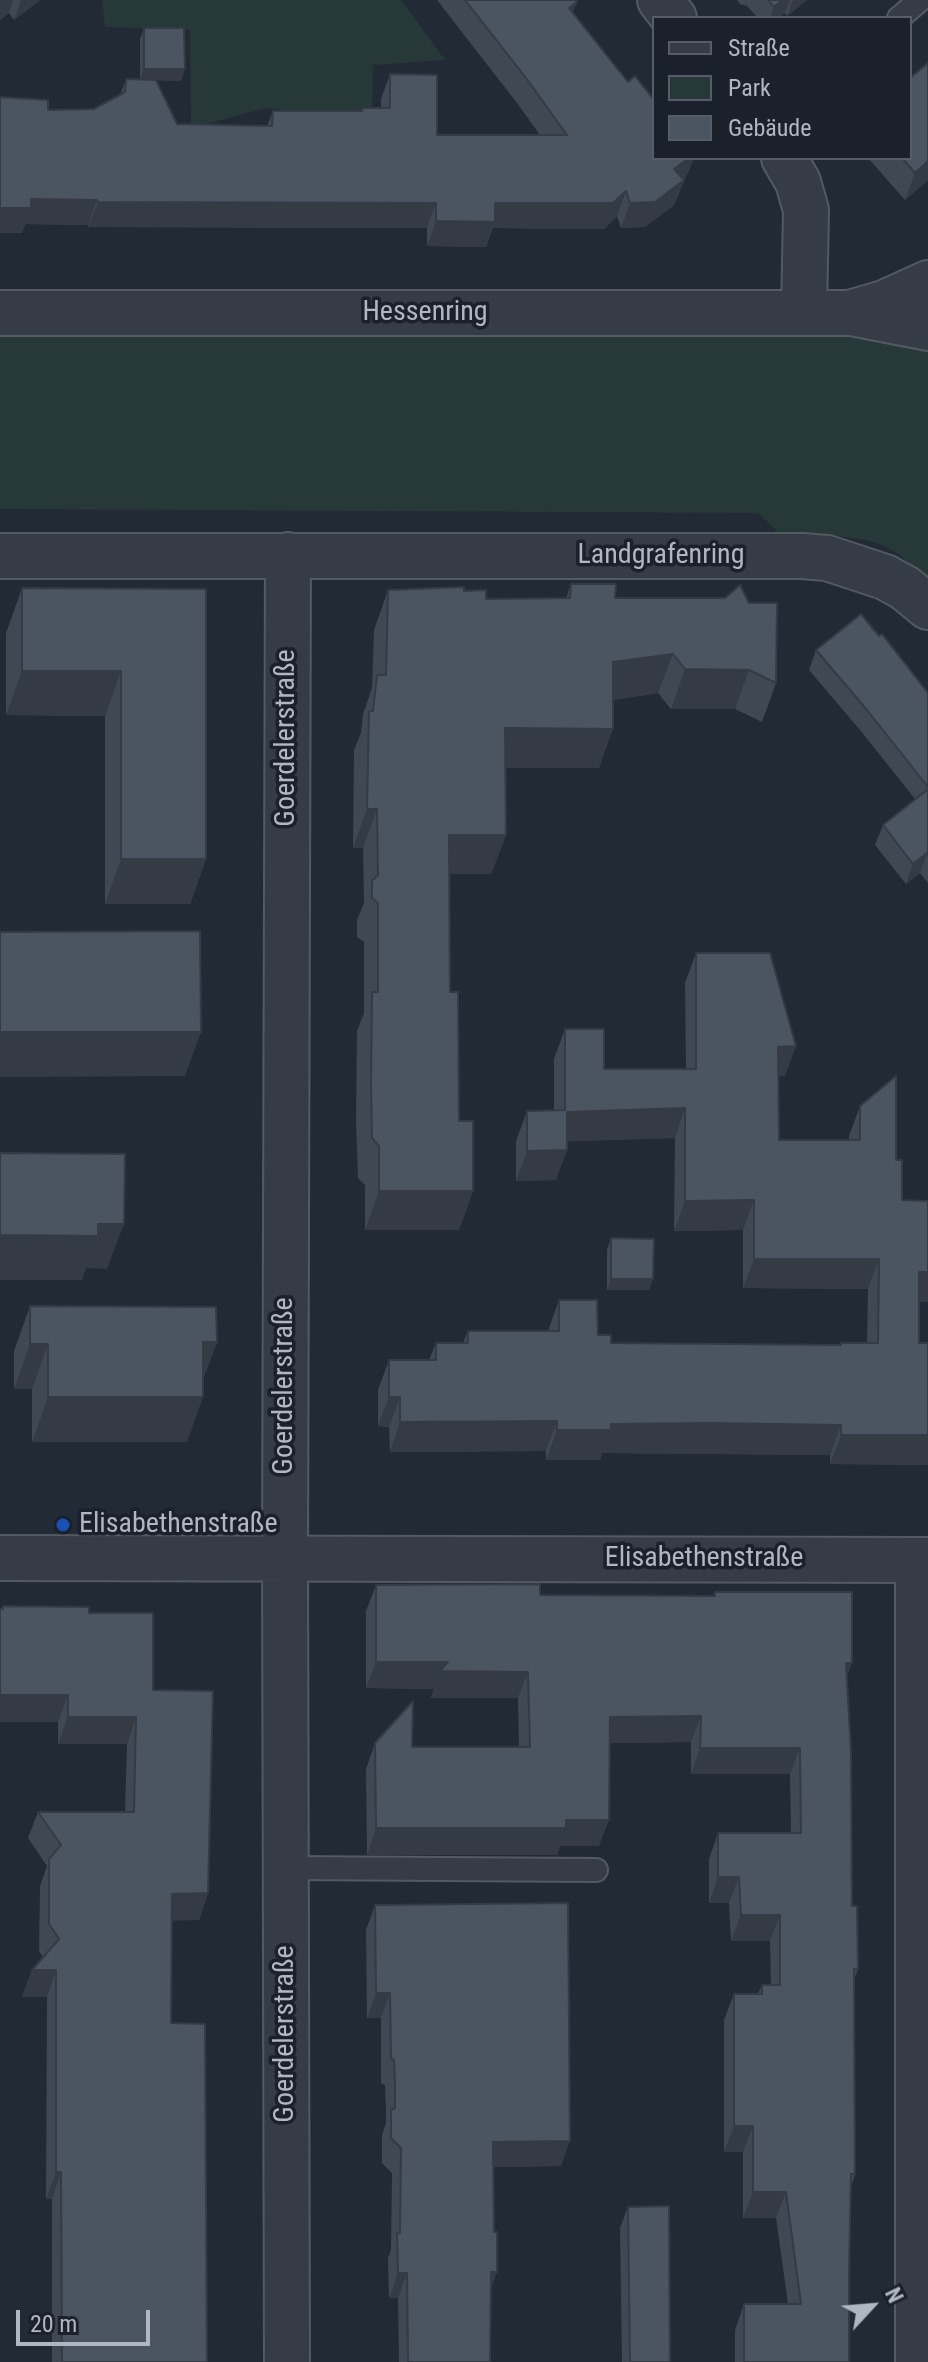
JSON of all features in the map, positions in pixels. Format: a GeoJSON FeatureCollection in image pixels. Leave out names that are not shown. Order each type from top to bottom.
{"type":"FeatureCollection","features":[{"type":"Feature","properties":{"kind":"street"},"geometry":{"type":"LineString","coordinates":[[660,0],[672,16]]}},
{"type":"Feature","properties":{"kind":"street"},"geometry":{"type":"LineString","coordinates":[[785,160],[798,182],[806,210],[804,313]]}},
{"type":"Feature","properties":{"kind":"street"},"geometry":{"type":"LineString","coordinates":[[851,313],[884,303],[928,283]]}},
{"type":"Feature","properties":{"kind":"street","name":"Hessenring"},"geometry":{"type":"LineString","coordinates":[[0,313],[851,313]]}},
{"type":"Feature","properties":{"kind":"street"},"geometry":{"type":"LineString","coordinates":[[851,313],[928,328]]}},
{"type":"Feature","properties":{"kind":"street"},"geometry":{"type":"LineString","coordinates":[[0,556],[288,555]]}},
{"type":"Feature","properties":{"kind":"street","name":"Landgrafenring"},"geometry":{"type":"LineString","coordinates":[[288,555],[827,558],[885,577],[905,588],[928,607]]}},
{"type":"Feature","properties":{"kind":"street","name":"Goerdelerstraße"},"geometry":{"type":"LineString","coordinates":[[287,2362],[285,1557],[288,555]]}},
{"type":"Feature","properties":{"kind":"street","name":"Elisabethenstraße"},"geometry":{"type":"LineString","coordinates":[[0,1558],[923,1560]]}},
{"type":"Feature","properties":{"kind":"street"},"geometry":{"type":"LineString","coordinates":[[918,2362],[923,1560]]}},
{"type":"Feature","properties":{"kind":"lane"},"geometry":{"type":"LineString","coordinates":[[901,16],[920,0]]}},
{"type":"Feature","properties":{"kind":"lane"},"geometry":{"type":"LineString","coordinates":[[286,1868],[596,1870]]}},
{"type":"Feature","properties":{"kind":"green space"},"geometry":{"type":"Polygon","coordinates":[[[102,0],[401,0],[445,60],[373,65],[372,120],[266,108],[191,128],[190,30],[105,27],[102,0]]]}},
{"type":"Feature","properties":{"kind":"green space"},"geometry":{"type":"Polygon","coordinates":[[[0,331],[869,334],[928,346],[928,581],[899,554],[882,545],[816,533],[779,533],[758,513],[0,509],[0,331]]]}},
{"type":"Feature","properties":{"kind":"building"},"geometry":{"type":"Polygon","coordinates":[[[465,0],[575,0],[577,2],[569,8],[628,82],[635,76],[652,97],[652,160],[686,160],[674,169],[684,180],[655,202],[630,203],[626,191],[613,203],[495,203],[495,222],[436,221],[436,203],[31,199],[31,208],[0,208],[0,97],[48,100],[48,110],[94,109],[125,92],[126,79],[156,80],[177,124],[272,126],[273,111],[390,108],[390,74],[437,75],[437,135],[567,135],[465,0]]]}},
{"type":"Feature","properties":{"kind":"building"},"geometry":{"type":"Polygon","coordinates":[[[768,0],[782,0],[774,7],[768,0]]]}},
{"type":"Feature","properties":{"kind":"building"},"geometry":{"type":"Polygon","coordinates":[[[144,28],[184,28],[185,69],[144,69],[144,28]]]}},
{"type":"Feature","properties":{"kind":"building"},"geometry":{"type":"Polygon","coordinates":[[[928,63],[928,161],[915,173],[904,160],[912,160],[912,76],[928,63]]]}},
{"type":"Feature","properties":{"kind":"building"},"geometry":{"type":"Polygon","coordinates":[[[571,584],[616,584],[615,598],[725,598],[740,585],[749,603],[777,603],[776,683],[749,670],[685,669],[673,654],[613,662],[613,729],[505,728],[506,835],[449,835],[450,992],[458,992],[459,1121],[473,1121],[473,1191],[379,1191],[379,1146],[372,1138],[371,1081],[372,992],[378,992],[378,903],[372,898],[372,881],[378,875],[377,809],[367,809],[369,711],[373,711],[377,675],[386,675],[388,590],[464,587],[464,591],[486,590],[486,599],[570,598],[571,584]]]}},
{"type":"Feature","properties":{"kind":"building"},"geometry":{"type":"Polygon","coordinates":[[[22,588],[206,589],[206,859],[121,859],[121,671],[22,671],[22,588]]]}},
{"type":"Feature","properties":{"kind":"building"},"geometry":{"type":"Polygon","coordinates":[[[861,614],[879,636],[882,634],[928,693],[928,787],[816,650],[861,614]]]}},
{"type":"Feature","properties":{"kind":"building"},"geometry":{"type":"Polygon","coordinates":[[[928,789],[928,855],[913,864],[883,825],[928,789]]]}},
{"type":"Feature","properties":{"kind":"building"},"geometry":{"type":"Polygon","coordinates":[[[200,931],[201,1032],[0,1032],[0,932],[200,931]]]}},
{"type":"Feature","properties":{"kind":"building"},"geometry":{"type":"Polygon","coordinates":[[[696,953],[770,953],[796,1046],[778,1047],[779,1140],[860,1140],[860,1106],[896,1076],[896,1160],[902,1160],[902,1200],[928,1201],[928,1272],[919,1272],[919,1343],[928,1343],[928,1435],[841,1435],[841,1425],[611,1424],[611,1430],[557,1430],[557,1421],[400,1422],[400,1397],[389,1397],[389,1360],[436,1360],[436,1343],[468,1343],[468,1331],[559,1331],[559,1300],[597,1300],[598,1335],[611,1335],[611,1343],[878,1343],[879,1259],[754,1259],[754,1200],[685,1201],[685,1108],[567,1112],[567,1150],[527,1151],[527,1111],[565,1110],[565,1029],[604,1029],[604,1069],[696,1069],[696,953]]]}},
{"type":"Feature","properties":{"kind":"building"},"geometry":{"type":"Polygon","coordinates":[[[0,1153],[125,1154],[124,1224],[98,1224],[98,1236],[0,1235],[0,1153]]]}},
{"type":"Feature","properties":{"kind":"building"},"geometry":{"type":"Polygon","coordinates":[[[611,1238],[654,1239],[653,1279],[611,1279],[611,1238]]]}},
{"type":"Feature","properties":{"kind":"building"},"geometry":{"type":"Polygon","coordinates":[[[30,1306],[216,1307],[217,1342],[203,1342],[203,1397],[48,1397],[48,1344],[30,1344],[30,1306]]]}},
{"type":"Feature","properties":{"kind":"building"},"geometry":{"type":"Polygon","coordinates":[[[540,1584],[540,1595],[715,1596],[715,1592],[852,1592],[852,1663],[846,1663],[851,1751],[852,1906],[857,1906],[858,1969],[854,1969],[855,2174],[851,2174],[849,2362],[744,2362],[744,2304],[801,2304],[786,2192],[753,2192],[753,2126],[734,2126],[734,1994],[762,1994],[762,1985],[780,1985],[780,1915],[741,1915],[739,1877],[718,1877],[718,1833],[801,1833],[800,1748],[700,1748],[701,1716],[610,1717],[609,1820],[566,1820],[566,1828],[376,1828],[375,1743],[413,1701],[412,1747],[530,1747],[528,1672],[440,1671],[448,1662],[376,1662],[376,1585],[540,1584]]]}},
{"type":"Feature","properties":{"kind":"building"},"geometry":{"type":"Polygon","coordinates":[[[3,1606],[89,1607],[89,1613],[153,1613],[153,1690],[213,1691],[208,1893],[172,1894],[171,2023],[205,2024],[207,2362],[62,2362],[61,2172],[56,2172],[56,1970],[32,1970],[59,1939],[49,1924],[49,1859],[61,1845],[38,1812],[134,1812],[136,1717],[68,1717],[68,1695],[0,1695],[0,1609],[3,1606]]]}},
{"type":"Feature","properties":{"kind":"building"},"geometry":{"type":"Polygon","coordinates":[[[568,1903],[570,2141],[493,2142],[497,2272],[491,2272],[490,2362],[408,2362],[407,2273],[398,2273],[401,2148],[391,2138],[395,2084],[394,2060],[391,2058],[390,1993],[376,1993],[375,1905],[568,1903]]]}},
{"type":"Feature","properties":{"kind":"building"},"geometry":{"type":"Polygon","coordinates":[[[669,2206],[670,2362],[630,2362],[628,2207],[669,2206]]]}},
{"type":"Feature","properties":{"kind":"place","name":"Elisabethenstraße"},"geometry":{"type":"Point","coordinates":[63,1525]}}]}
